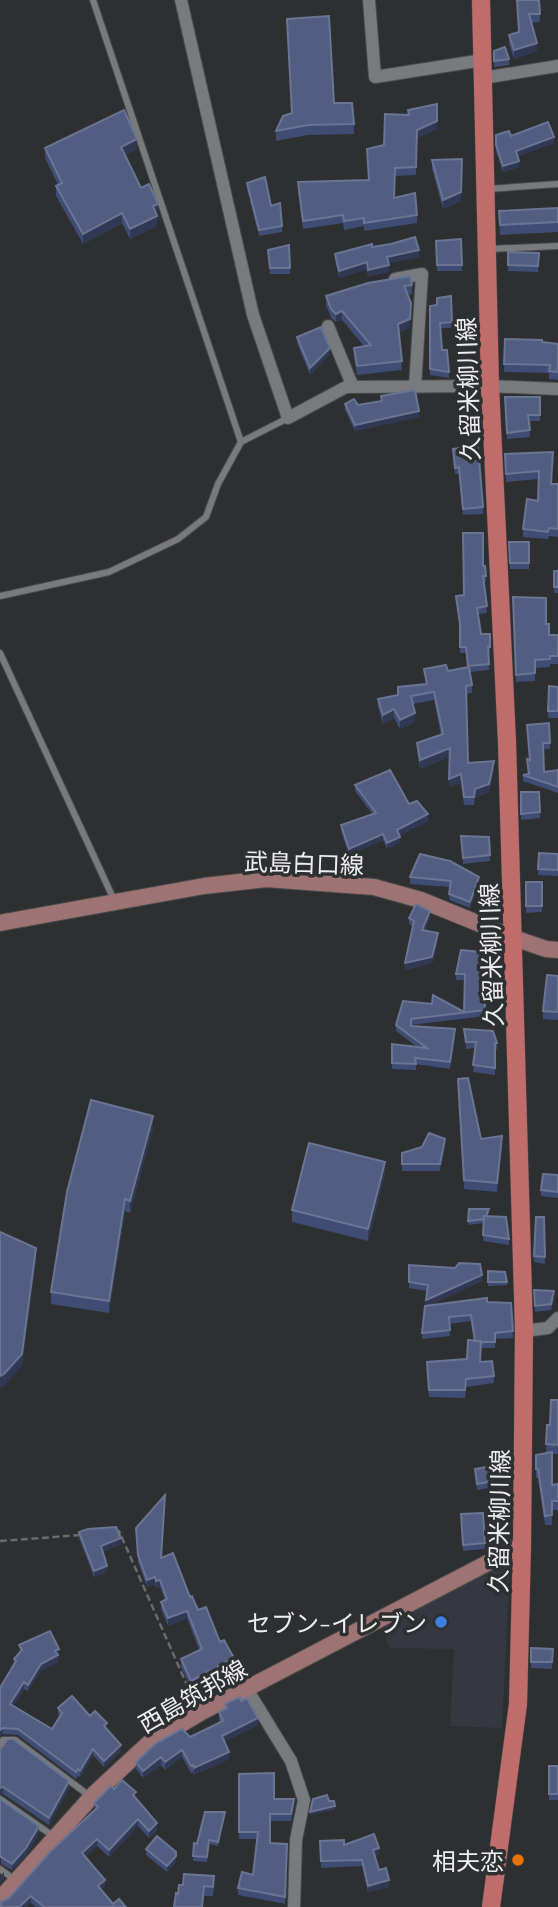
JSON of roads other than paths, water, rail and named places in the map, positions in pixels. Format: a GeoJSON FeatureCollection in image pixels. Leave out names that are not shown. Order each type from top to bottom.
{"type":"FeatureCollection","features":[{"type":"Feature","properties":{"kind":"main road","name":"久留米柳川線"},"geometry":{"type":"LineString","coordinates":[[481,0],[490,386],[514,938],[524,1331],[518,1704],[491,1907]]}},
{"type":"Feature","properties":{"kind":"main road","name":"武島白口線"},"geometry":{"type":"LineString","coordinates":[[0,923],[204,886],[266,878],[374,887],[421,900],[546,949],[558,950]]}},
{"type":"Feature","properties":{"kind":"main road","name":"西島筑邦線"},"geometry":{"type":"LineString","coordinates":[[0,1899],[91,1797],[149,1743],[200,1713],[522,1545]]}},
{"type":"Feature","properties":{"kind":"street"},"geometry":{"type":"LineString","coordinates":[[181,0],[253,315],[288,418],[346,387],[490,386],[558,389]]}},
{"type":"Feature","properties":{"kind":"street"},"geometry":{"type":"LineString","coordinates":[[369,0],[375,77],[558,66]]}},
{"type":"Feature","properties":{"kind":"street"},"geometry":{"type":"LineString","coordinates":[[384,281],[422,274],[415,387]]}},
{"type":"Feature","properties":{"kind":"street"},"geometry":{"type":"LineString","coordinates":[[328,326],[354,387]]}},
{"type":"Feature","properties":{"kind":"street"},"geometry":{"type":"LineString","coordinates":[[524,1331],[548,1328],[558,1318]]}},
{"type":"Feature","properties":{"kind":"street"},"geometry":{"type":"LineString","coordinates":[[247,1689],[291,1761],[304,1800],[296,1840],[294,1907]]}},
{"type":"Feature","properties":{"kind":"lane"},"geometry":{"type":"LineString","coordinates":[[93,0],[241,442]]}},
{"type":"Feature","properties":{"kind":"lane"},"geometry":{"type":"LineString","coordinates":[[486,189],[558,184]]}},
{"type":"Feature","properties":{"kind":"lane"},"geometry":{"type":"LineString","coordinates":[[487,250],[558,246]]}},
{"type":"Feature","properties":{"kind":"lane"},"geometry":{"type":"LineString","coordinates":[[0,596],[109,572],[178,539],[206,517],[218,484],[241,442],[288,418]]}},
{"type":"Feature","properties":{"kind":"lane"},"geometry":{"type":"LineString","coordinates":[[0,653],[116,904]]}},
{"type":"Feature","properties":{"kind":"lane"},"geometry":{"type":"LineString","coordinates":[[0,1745],[3,1740],[15,1740],[91,1797]]}},
{"type":"Feature","properties":{"kind":"lane"},"geometry":{"type":"LineString","coordinates":[[0,1798],[55,1837]]}},
{"type":"Feature","properties":{"kind":"lane"},"geometry":{"type":"LineString","coordinates":[[0,1868],[16,1881]]}},
{"type":"Feature","properties":{"kind":"place","name":"セブン-イレブン"},"geometry":{"type":"Point","coordinates":[441,1622]}},
{"type":"Feature","properties":{"kind":"place","name":"相夫恋"},"geometry":{"type":"Point","coordinates":[518,1860]}}]}
